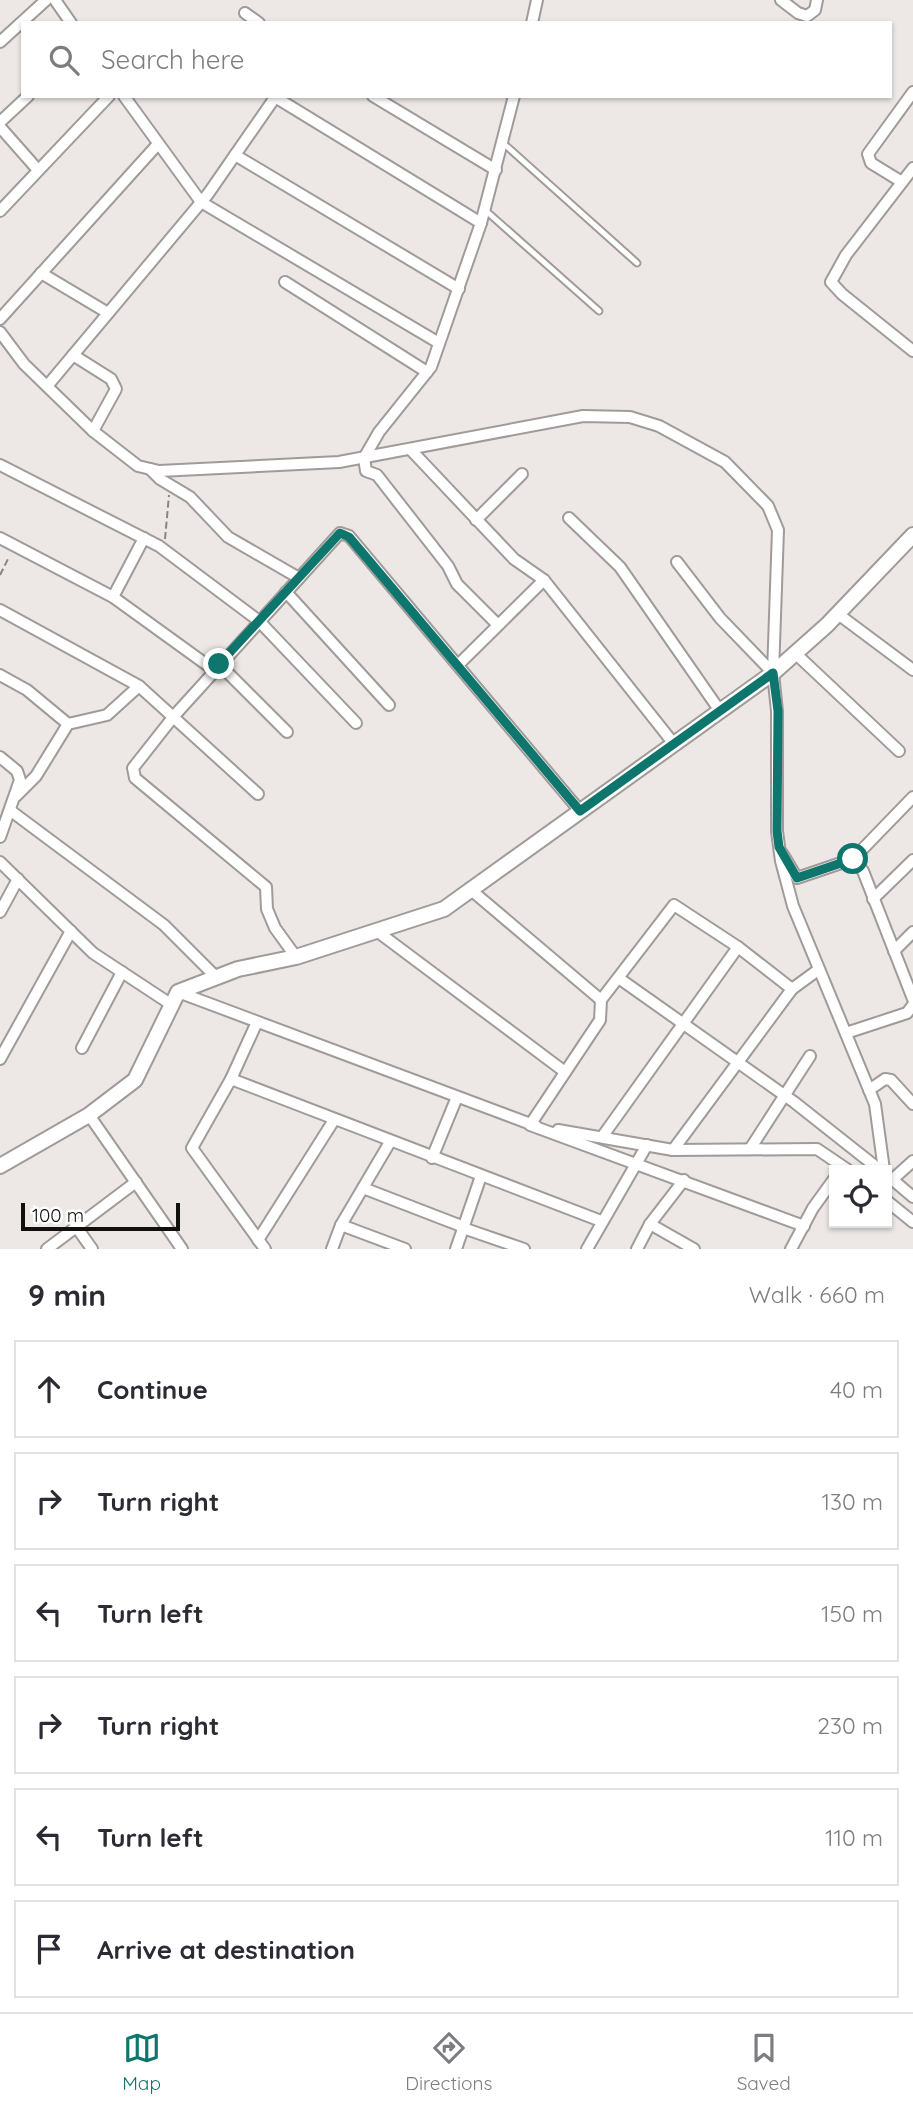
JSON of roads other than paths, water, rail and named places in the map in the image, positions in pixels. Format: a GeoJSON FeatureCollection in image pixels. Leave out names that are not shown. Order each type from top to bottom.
{"type":"FeatureCollection","features":[{"type":"Feature","properties":{"kind":"street"},"geometry":{"type":"LineString","coordinates":[[23,21],[46,0]]}},
{"type":"Feature","properties":{"kind":"street"},"geometry":{"type":"LineString","coordinates":[[55,0],[70,21]]}},
{"type":"Feature","properties":{"kind":"street"},"geometry":{"type":"LineString","coordinates":[[532,21],[537,0]]}},
{"type":"Feature","properties":{"kind":"street"},"geometry":{"type":"LineString","coordinates":[[781,0],[798,13],[807,16],[815,10],[817,0]]}},
{"type":"Feature","properties":{"kind":"street"},"geometry":{"type":"LineString","coordinates":[[245,13],[256,21]]}},
{"type":"Feature","properties":{"kind":"street"},"geometry":{"type":"LineString","coordinates":[[0,42],[21,23]]}},
{"type":"Feature","properties":{"kind":"street"},"geometry":{"type":"LineString","coordinates":[[902,182],[871,163],[868,154],[913,92]]}},
{"type":"Feature","properties":{"kind":"street"},"geometry":{"type":"LineString","coordinates":[[26,98],[0,125],[38,170]]}},
{"type":"Feature","properties":{"kind":"street"},"geometry":{"type":"LineString","coordinates":[[0,211],[107,98]]}},
{"type":"Feature","properties":{"kind":"street"},"geometry":{"type":"LineString","coordinates":[[125,98],[201,202],[439,343]]}},
{"type":"Feature","properties":{"kind":"street"},"geometry":{"type":"LineString","coordinates":[[48,385],[201,202],[275,98]]}},
{"type":"Feature","properties":{"kind":"street"},"geometry":{"type":"LineString","coordinates":[[278,98],[481,223]]}},
{"type":"Feature","properties":{"kind":"street"},"geometry":{"type":"LineString","coordinates":[[376,98],[496,170]]}},
{"type":"Feature","properties":{"kind":"street"},"geometry":{"type":"LineString","coordinates":[[498,625],[457,584],[448,566],[377,475],[366,471],[364,458],[379,432],[427,372],[481,223],[513,98]]}},
{"type":"Feature","properties":{"kind":"street"},"geometry":{"type":"LineString","coordinates":[[0,319],[158,144]]}},
{"type":"Feature","properties":{"kind":"street"},"geometry":{"type":"LineString","coordinates":[[235,155],[459,289]]}},
{"type":"Feature","properties":{"kind":"street"},"geometry":{"type":"LineString","coordinates":[[913,167],[846,255],[831,282],[913,351]]}},
{"type":"Feature","properties":{"kind":"street"},"geometry":{"type":"LineString","coordinates":[[41,273],[108,313]]}},
{"type":"Feature","properties":{"kind":"street"},"geometry":{"type":"LineString","coordinates":[[285,282],[427,372]]}},
{"type":"Feature","properties":{"kind":"street"},"geometry":{"type":"LineString","coordinates":[[0,332],[24,363],[93,431],[138,466],[159,471],[364,458],[583,416],[630,417],[676,434],[725,462],[768,506],[778,530],[773,673],[778,711],[779,847],[788,891],[879,1117],[882,1165]]}},
{"type":"Feature","properties":{"kind":"street"},"geometry":{"type":"LineString","coordinates":[[73,355],[111,379],[116,388],[93,431]]}},
{"type":"Feature","properties":{"kind":"street"},"geometry":{"type":"LineString","coordinates":[[411,450],[514,559],[544,580],[674,744]]}},
{"type":"Feature","properties":{"kind":"street"},"geometry":{"type":"LineString","coordinates":[[0,466],[164,550],[259,621],[356,723]]}},
{"type":"Feature","properties":{"kind":"street"},"geometry":{"type":"LineString","coordinates":[[150,469],[190,498],[228,537],[299,578]]}},
{"type":"Feature","properties":{"kind":"street"},"geometry":{"type":"LineString","coordinates":[[476,520],[522,474]]}},
{"type":"Feature","properties":{"kind":"street"},"geometry":{"type":"LineString","coordinates":[[569,518],[620,567],[720,711]]}},
{"type":"Feature","properties":{"kind":"street"},"geometry":{"type":"LineString","coordinates":[[296,957],[275,928],[267,909],[266,887],[133,773],[133,768],[173,716],[340,533],[349,537],[459,664],[580,811]]}},
{"type":"Feature","properties":{"kind":"street"},"geometry":{"type":"LineString","coordinates":[[0,1166],[89,1115],[135,1080],[175,999],[216,977],[296,957],[444,909],[773,673],[838,614],[913,535]]}},
{"type":"Feature","properties":{"kind":"street"},"geometry":{"type":"LineString","coordinates":[[0,538],[113,597],[217,667],[287,732]]}},
{"type":"Feature","properties":{"kind":"street"},"geometry":{"type":"LineString","coordinates":[[113,597],[144,538]]}},
{"type":"Feature","properties":{"kind":"street"},"geometry":{"type":"LineString","coordinates":[[677,562],[720,618],[773,673]]}},
{"type":"Feature","properties":{"kind":"street"},"geometry":{"type":"LineString","coordinates":[[459,664],[544,580]]}},
{"type":"Feature","properties":{"kind":"street"},"geometry":{"type":"LineString","coordinates":[[286,592],[389,705]]}},
{"type":"Feature","properties":{"kind":"street"},"geometry":{"type":"LineString","coordinates":[[0,610],[139,686],[258,794]]}},
{"type":"Feature","properties":{"kind":"street"},"geometry":{"type":"LineString","coordinates":[[838,614],[913,670]]}},
{"type":"Feature","properties":{"kind":"street"},"geometry":{"type":"LineString","coordinates":[[795,653],[899,751]]}},
{"type":"Feature","properties":{"kind":"street"},"geometry":{"type":"LineString","coordinates":[[0,675],[27,690],[68,724]]}},
{"type":"Feature","properties":{"kind":"street"},"geometry":{"type":"LineString","coordinates":[[16,796],[41,769],[68,724],[107,715],[139,686]]}},
{"type":"Feature","properties":{"kind":"street"},"geometry":{"type":"LineString","coordinates":[[0,757],[17,771],[20,780],[0,837]]}},
{"type":"Feature","properties":{"kind":"street"},"geometry":{"type":"LineString","coordinates":[[779,847],[797,878],[853,859],[913,797]]}},
{"type":"Feature","properties":{"kind":"street"},"geometry":{"type":"LineString","coordinates":[[10,811],[164,925],[216,977]]}},
{"type":"Feature","properties":{"kind":"street"},"geometry":{"type":"LineString","coordinates":[[853,859],[863,871],[913,999]]}},
{"type":"Feature","properties":{"kind":"street"},"geometry":{"type":"LineString","coordinates":[[873,899],[913,860]]}},
{"type":"Feature","properties":{"kind":"street"},"geometry":{"type":"LineString","coordinates":[[0,862],[93,953],[122,972],[175,999],[257,1022],[804,1226]]}},
{"type":"Feature","properties":{"kind":"street"},"geometry":{"type":"LineString","coordinates":[[0,912],[18,879]]}},
{"type":"Feature","properties":{"kind":"street"},"geometry":{"type":"LineString","coordinates":[[471,890],[601,1000]]}},
{"type":"Feature","properties":{"kind":"street"},"geometry":{"type":"LineString","coordinates":[[530,1125],[600,1020],[601,1000],[675,905],[738,947],[792,989]]}},
{"type":"Feature","properties":{"kind":"street"},"geometry":{"type":"LineString","coordinates":[[0,1059],[71,931]]}},
{"type":"Feature","properties":{"kind":"street"},"geometry":{"type":"LineString","coordinates":[[378,932],[565,1072]]}},
{"type":"Feature","properties":{"kind":"street"},"geometry":{"type":"LineString","coordinates":[[894,951],[913,932]]}},
{"type":"Feature","properties":{"kind":"street"},"geometry":{"type":"LineString","coordinates":[[602,1137],[681,1023],[738,947]]}},
{"type":"Feature","properties":{"kind":"street"},"geometry":{"type":"LineString","coordinates":[[673,1150],[792,989],[818,970]]}},
{"type":"Feature","properties":{"kind":"street"},"geometry":{"type":"LineString","coordinates":[[82,1048],[122,972]]}},
{"type":"Feature","properties":{"kind":"street"},"geometry":{"type":"LineString","coordinates":[[620,979],[737,1061],[875,1165]]}},
{"type":"Feature","properties":{"kind":"street"},"geometry":{"type":"LineString","coordinates":[[846,1033],[907,1013],[913,1005]]}},
{"type":"Feature","properties":{"kind":"street"},"geometry":{"type":"LineString","coordinates":[[257,1022],[231,1079],[192,1148],[262,1244],[334,1120]]}},
{"type":"Feature","properties":{"kind":"street"},"geometry":{"type":"LineString","coordinates":[[750,1149],[810,1056]]}},
{"type":"Feature","properties":{"kind":"street"},"geometry":{"type":"LineString","coordinates":[[231,1079],[601,1221]]}},
{"type":"Feature","properties":{"kind":"street"},"geometry":{"type":"LineString","coordinates":[[869,1090],[886,1079],[891,1080],[913,1104]]}},
{"type":"Feature","properties":{"kind":"street"},"geometry":{"type":"LineString","coordinates":[[432,1158],[457,1097]]}},
{"type":"Feature","properties":{"kind":"street"},"geometry":{"type":"LineString","coordinates":[[89,1115],[182,1249]]}},
{"type":"Feature","properties":{"kind":"street"},"geometry":{"type":"LineString","coordinates":[[530,1125],[673,1150],[817,1149],[839,1165]]}},
{"type":"Feature","properties":{"kind":"street"},"geometry":{"type":"LineString","coordinates":[[332,1249],[341,1225],[390,1142]]}},
{"type":"Feature","properties":{"kind":"street"},"geometry":{"type":"LineString","coordinates":[[587,1249],[647,1145]]}},
{"type":"Feature","properties":{"kind":"street"},"geometry":{"type":"LineString","coordinates":[[892,1176],[913,1161]]}},
{"type":"Feature","properties":{"kind":"street"},"geometry":{"type":"LineString","coordinates":[[456,1249],[481,1176]]}},
{"type":"Feature","properties":{"kind":"street"},"geometry":{"type":"LineString","coordinates":[[892,1179],[913,1197]]}},
{"type":"Feature","properties":{"kind":"street"},"geometry":{"type":"LineString","coordinates":[[637,1249],[650,1224],[684,1180]]}},
{"type":"Feature","properties":{"kind":"street"},"geometry":{"type":"LineString","coordinates":[[47,1249],[75,1225],[136,1182]]}},
{"type":"Feature","properties":{"kind":"street"},"geometry":{"type":"LineString","coordinates":[[792,1249],[829,1187]]}},
{"type":"Feature","properties":{"kind":"street"},"geometry":{"type":"LineString","coordinates":[[363,1188],[524,1249]]}},
{"type":"Feature","properties":{"kind":"street"},"geometry":{"type":"LineString","coordinates":[[892,1205],[913,1222]]}},
{"type":"Feature","properties":{"kind":"street"},"geometry":{"type":"LineString","coordinates":[[650,1224],[694,1249]]}},
{"type":"Feature","properties":{"kind":"street"},"geometry":{"type":"LineString","coordinates":[[75,1225],[92,1249]]}},
{"type":"Feature","properties":{"kind":"street"},"geometry":{"type":"LineString","coordinates":[[341,1225],[405,1249]]}},
{"type":"Feature","properties":{"kind":"lane"},"geometry":{"type":"LineString","coordinates":[[502,143],[637,263]]}},
{"type":"Feature","properties":{"kind":"lane"},"geometry":{"type":"LineString","coordinates":[[485,210],[599,311]]}}]}
